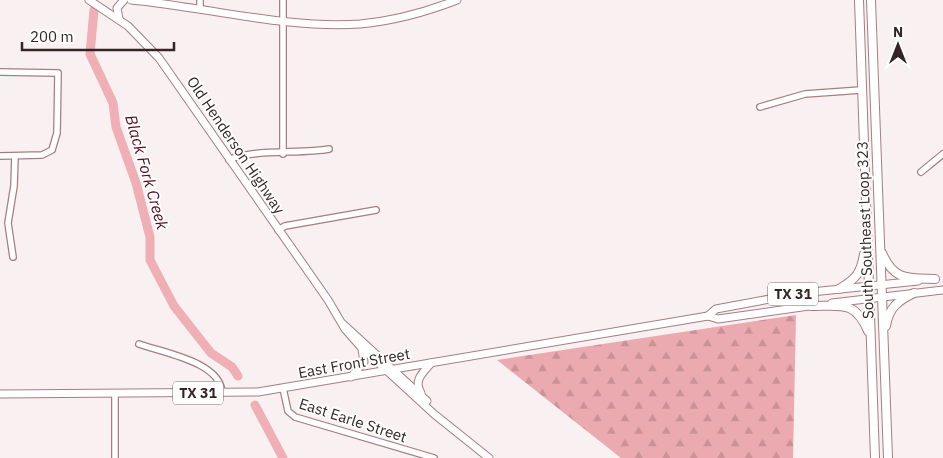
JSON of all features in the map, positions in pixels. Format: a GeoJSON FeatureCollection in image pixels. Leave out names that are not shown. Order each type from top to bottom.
{"type":"FeatureCollection","features":[{"type":"Feature","properties":{"kind":"highway","name":"South Southeast Loop 323"},"geometry":{"type":"LineString","coordinates":[[859,0],[875,458]]}},
{"type":"Feature","properties":{"kind":"highway","name":"South Southeast Loop 323"},"geometry":{"type":"LineString","coordinates":[[871,0],[888,458]]}},
{"type":"Feature","properties":{"kind":"highway"},"geometry":{"type":"LineString","coordinates":[[839,289],[852,281],[860,273],[867,232]]}},
{"type":"Feature","properties":{"kind":"highway"},"geometry":{"type":"LineString","coordinates":[[880,251],[890,268],[897,275],[909,278],[939,278]]}},
{"type":"Feature","properties":{"kind":"highway"},"geometry":{"type":"LineString","coordinates":[[883,340],[891,309],[897,302],[914,293]]}},
{"type":"Feature","properties":{"kind":"highway"},"geometry":{"type":"LineString","coordinates":[[811,306],[851,308],[861,316],[870,335]]}},
{"type":"Feature","properties":{"kind":"main road","name":"Old Henderson Highway"},"geometry":{"type":"LineString","coordinates":[[88,0],[120,19],[143,39],[159,58],[343,324],[394,370],[440,416]]}},
{"type":"Feature","properties":{"kind":"main road"},"geometry":{"type":"LineString","coordinates":[[120,19],[117,8],[124,0]]}},
{"type":"Feature","properties":{"kind":"main road"},"geometry":{"type":"LineString","coordinates":[[132,0],[281,20],[332,24],[374,22],[413,14],[457,0]]}},
{"type":"Feature","properties":{"kind":"main road","name":"East Front Street"},"geometry":{"type":"LineString","coordinates":[[708,316],[716,309],[802,293],[939,278]]}},
{"type":"Feature","properties":{"kind":"main road","name":"East Front Street"},"geometry":{"type":"LineString","coordinates":[[0,394],[222,393],[283,388],[708,316],[718,319],[869,298],[943,290]]}},
{"type":"Feature","properties":{"kind":"main road","name":"Old Henderson Highway"},"geometry":{"type":"LineString","coordinates":[[343,324],[344,330],[386,371],[489,458]]}},
{"type":"Feature","properties":{"kind":"main road"},"geometry":{"type":"LineString","coordinates":[[351,377],[364,362],[364,354],[360,346]]}},
{"type":"Feature","properties":{"kind":"main road"},"geometry":{"type":"LineString","coordinates":[[425,400],[418,383],[419,378],[431,363]]}},
{"type":"Feature","properties":{"kind":"street"},"geometry":{"type":"LineString","coordinates":[[200,0],[200,8]]}},
{"type":"Feature","properties":{"kind":"street"},"geometry":{"type":"LineString","coordinates":[[283,0],[281,20],[283,154]]}},
{"type":"Feature","properties":{"kind":"street"},"geometry":{"type":"LineString","coordinates":[[0,72],[58,73],[58,133],[54,148],[49,153],[0,156]]}},
{"type":"Feature","properties":{"kind":"street"},"geometry":{"type":"LineString","coordinates":[[760,107],[805,94],[861,90]]}},
{"type":"Feature","properties":{"kind":"street"},"geometry":{"type":"LineString","coordinates":[[229,160],[243,154],[283,154],[330,149]]}},
{"type":"Feature","properties":{"kind":"street"},"geometry":{"type":"LineString","coordinates":[[921,172],[943,154]]}},
{"type":"Feature","properties":{"kind":"street"},"geometry":{"type":"LineString","coordinates":[[13,257],[8,223],[14,186],[15,156]]}},
{"type":"Feature","properties":{"kind":"street"},"geometry":{"type":"LineString","coordinates":[[278,230],[285,226],[376,210]]}},
{"type":"Feature","properties":{"kind":"street"},"geometry":{"type":"LineString","coordinates":[[139,344],[208,369],[221,382],[222,393]]}},
{"type":"Feature","properties":{"kind":"street","name":"East Earle Street"},"geometry":{"type":"LineString","coordinates":[[283,388],[288,411],[295,417],[434,458]]}},
{"type":"Feature","properties":{"kind":"street"},"geometry":{"type":"LineString","coordinates":[[115,394],[115,458]]}},
{"type":"Feature","properties":{"kind":"green space"},"geometry":{"type":"Polygon","coordinates":[[[796,315],[793,458],[621,458],[497,360],[796,315]]]}},
{"type":"Feature","properties":{"kind":"waterway","name":"Black Fork Creek"},"geometry":{"type":"LineString","coordinates":[[94,10],[90,54],[113,103],[116,127],[136,183],[150,237],[150,260],[174,306],[211,353],[232,367],[238,376]]}},
{"type":"Feature","properties":{"kind":"waterway","name":"Black Fork Creek"},"geometry":{"type":"LineString","coordinates":[[255,405],[283,458]]}}]}
